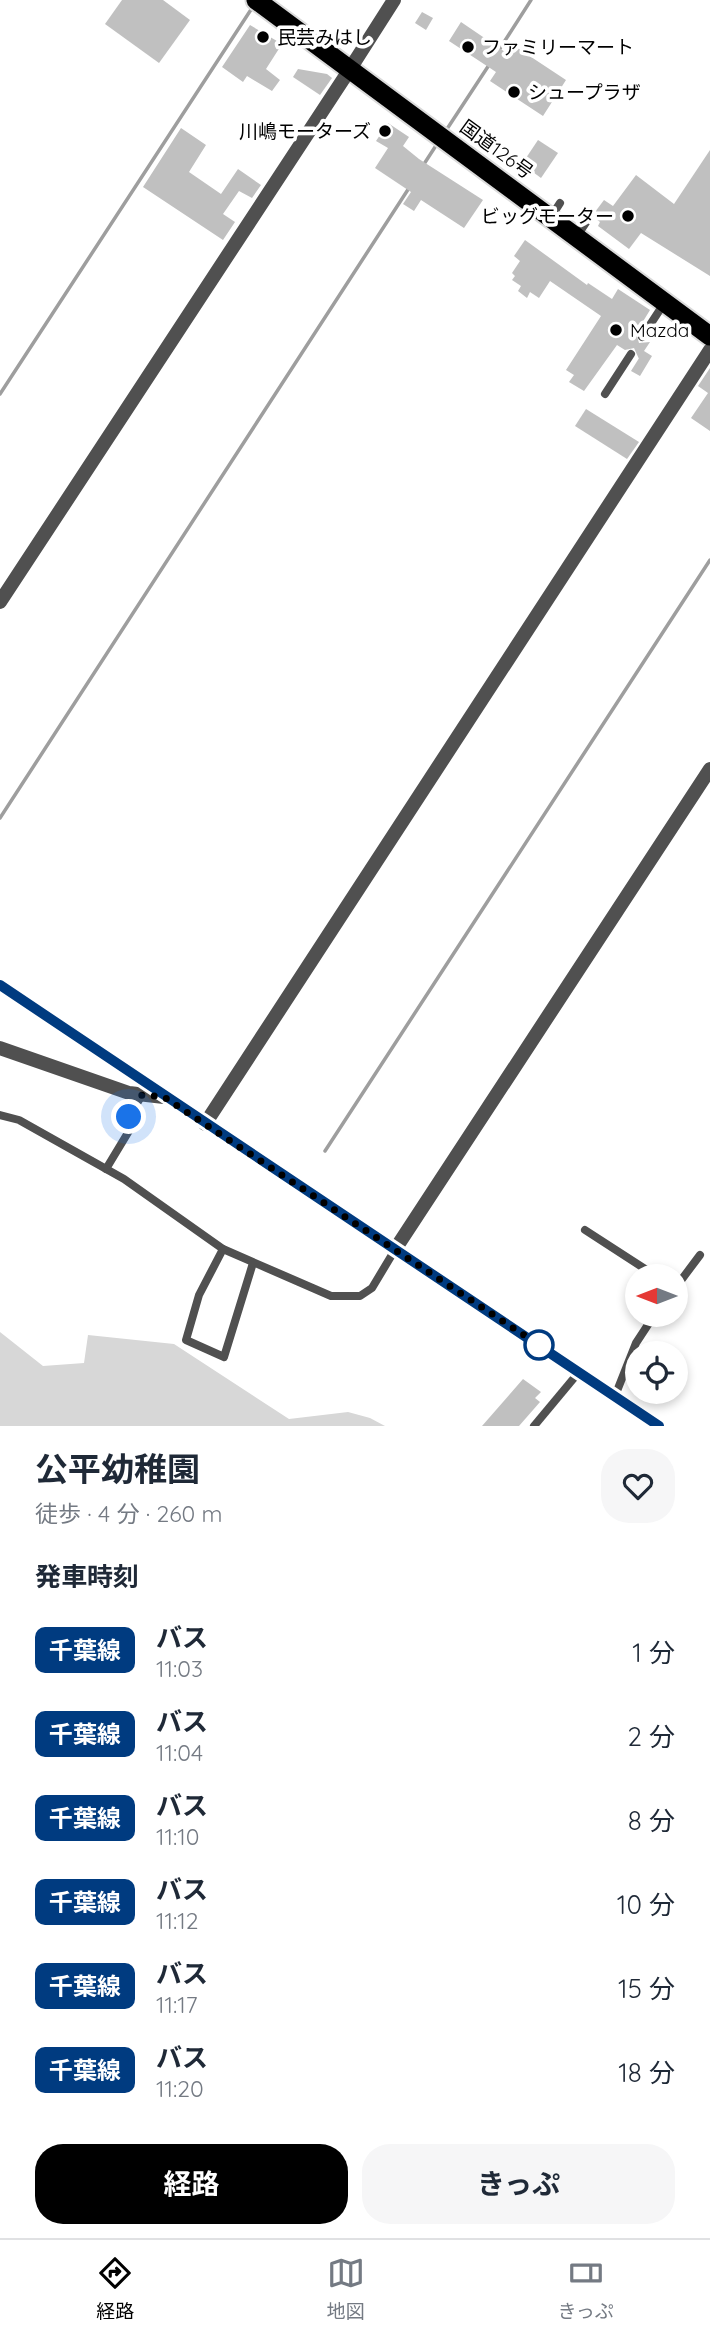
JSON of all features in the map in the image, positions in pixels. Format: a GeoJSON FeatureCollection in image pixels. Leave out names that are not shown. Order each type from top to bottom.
{"type":"FeatureCollection","features":[{"type":"Feature","properties":{"kind":"highway","name":"国道126号"},"geometry":{"type":"LineString","coordinates":[[256,0],[350,69],[582,228],[665,302],[710,336]]}},
{"type":"Feature","properties":{"kind":"street"},"geometry":{"type":"LineString","coordinates":[[0,602],[394,0]]}},
{"type":"Feature","properties":{"kind":"street"},"geometry":{"type":"LineString","coordinates":[[205,1124],[710,350]]}},
{"type":"Feature","properties":{"kind":"street"},"geometry":{"type":"LineString","coordinates":[[396,1248],[710,769]]}},
{"type":"Feature","properties":{"kind":"street"},"geometry":{"type":"LineString","coordinates":[[0,985],[659,1426]]}},
{"type":"Feature","properties":{"kind":"street"},"geometry":{"type":"LineString","coordinates":[[0,1048],[129,1093],[164,1097]]}},
{"type":"Feature","properties":{"kind":"lane"},"geometry":{"type":"LineString","coordinates":[[642,337],[665,302]]}},
{"type":"Feature","properties":{"kind":"lane"},"geometry":{"type":"LineString","coordinates":[[605,394],[631,354]]}},
{"type":"Feature","properties":{"kind":"lane"},"geometry":{"type":"LineString","coordinates":[[106,1169],[135,1121],[129,1117],[142,1095]]}},
{"type":"Feature","properties":{"kind":"lane"},"geometry":{"type":"LineString","coordinates":[[0,1115],[19,1120],[106,1169],[223,1248],[331,1297],[360,1296],[372,1287],[396,1248]]}},
{"type":"Feature","properties":{"kind":"lane"},"geometry":{"type":"LineString","coordinates":[[585,1230],[637,1264]]}},
{"type":"Feature","properties":{"kind":"lane"},"geometry":{"type":"LineString","coordinates":[[223,1248],[199,1295],[186,1340],[224,1357],[253,1263]]}},
{"type":"Feature","properties":{"kind":"lane"},"geometry":{"type":"LineString","coordinates":[[688,1271],[700,1255]]}},
{"type":"Feature","properties":{"kind":"lane"},"geometry":{"type":"LineString","coordinates":[[615,1396],[636,1343],[646,1327]]}},
{"type":"Feature","properties":{"kind":"lane"},"geometry":{"type":"LineString","coordinates":[[534,1426],[579,1372]]}},
{"type":"Feature","properties":{"kind":"shaded area"},"geometry":{"type":"Polygon","coordinates":[[[0,1332],[43,1366],[84,1363],[88,1335],[174,1344],[289,1419],[348,1412],[370,1418],[385,1426],[0,1426],[0,1332]]]}},
{"type":"Feature","properties":{"kind":"building"},"geometry":{"type":"Polygon","coordinates":[[[122,0],[163,0],[190,20],[159,63],[105,24],[122,0]]]}},
{"type":"Feature","properties":{"kind":"building"},"geometry":{"type":"Polygon","coordinates":[[[422,12],[433,18],[426,30],[415,23],[422,12]]]}},
{"type":"Feature","properties":{"kind":"building"},"geometry":{"type":"Polygon","coordinates":[[[461,22],[508,54],[513,45],[566,80],[543,116],[490,81],[496,72],[449,41],[461,22]]]}},
{"type":"Feature","properties":{"kind":"building"},"geometry":{"type":"Polygon","coordinates":[[[250,25],[282,44],[266,69],[280,80],[272,91],[247,76],[243,82],[222,67],[250,25]]]}},
{"type":"Feature","properties":{"kind":"building"},"geometry":{"type":"Polygon","coordinates":[[[298,69],[327,74],[332,78],[320,95],[293,77],[298,69]]]}},
{"type":"Feature","properties":{"kind":"building"},"geometry":{"type":"Polygon","coordinates":[[[388,123],[409,137],[403,146],[419,159],[483,200],[464,228],[421,200],[414,211],[403,204],[411,192],[375,168],[388,148],[376,141],[388,123]]]}},
{"type":"Feature","properties":{"kind":"building"},"geometry":{"type":"Polygon","coordinates":[[[181,128],[206,145],[189,172],[221,194],[238,169],[261,185],[252,198],[239,191],[223,214],[235,222],[223,240],[143,187],[181,128]]]}},
{"type":"Feature","properties":{"kind":"building"},"geometry":{"type":"Polygon","coordinates":[[[538,140],[558,153],[541,178],[522,164],[538,140]]]}},
{"type":"Feature","properties":{"kind":"building"},"geometry":{"type":"Polygon","coordinates":[[[710,150],[710,276],[641,233],[629,249],[598,226],[600,222],[592,216],[604,200],[613,206],[636,175],[674,204],[710,150]]]}},
{"type":"Feature","properties":{"kind":"building"},"geometry":{"type":"Polygon","coordinates":[[[525,240],[587,285],[588,283],[612,299],[618,289],[650,310],[636,333],[639,343],[650,342],[644,351],[652,356],[640,376],[631,371],[639,359],[634,348],[625,350],[617,345],[584,391],[569,382],[574,375],[566,370],[601,316],[550,281],[539,298],[530,292],[527,298],[518,291],[521,286],[512,280],[515,276],[512,273],[520,261],[514,256],[525,240]]]}},
{"type":"Feature","properties":{"kind":"building"},"geometry":{"type":"Polygon","coordinates":[[[710,368],[710,431],[691,418],[708,393],[698,386],[710,368]]]}},
{"type":"Feature","properties":{"kind":"building"},"geometry":{"type":"Polygon","coordinates":[[[586,409],[639,442],[627,459],[575,426],[586,409]]]}},
{"type":"Feature","properties":{"kind":"building"},"geometry":{"type":"Polygon","coordinates":[[[523,1379],[541,1392],[535,1398],[540,1402],[519,1426],[482,1426],[523,1379]]]}},
{"type":"Feature","properties":{"kind":"waterway"},"geometry":{"type":"LineString","coordinates":[[499,50],[531,0]]}},
{"type":"Feature","properties":{"kind":"waterway"},"geometry":{"type":"LineString","coordinates":[[0,394],[254,5]]}},
{"type":"Feature","properties":{"kind":"waterway"},"geometry":{"type":"LineString","coordinates":[[445,132],[489,65]]}},
{"type":"Feature","properties":{"kind":"waterway"},"geometry":{"type":"LineString","coordinates":[[424,164],[437,144]]}},
{"type":"Feature","properties":{"kind":"waterway"},"geometry":{"type":"LineString","coordinates":[[0,818],[409,188]]}},
{"type":"Feature","properties":{"kind":"waterway"},"geometry":{"type":"LineString","coordinates":[[325,1151],[710,560]]}},
{"type":"Feature","properties":{"kind":"bus line","name":"千葉線"},"geometry":{"type":"LineString","coordinates":[[0,985],[659,1426]]}},
{"type":"Feature","properties":{"kind":"place","name":"民芸みはし"},"geometry":{"type":"Point","coordinates":[263,37]}},
{"type":"Feature","properties":{"kind":"place","name":"ファミリーマート"},"geometry":{"type":"Point","coordinates":[468,47]}},
{"type":"Feature","properties":{"kind":"place","name":"シュープラザ"},"geometry":{"type":"Point","coordinates":[514,92]}},
{"type":"Feature","properties":{"kind":"place","name":"川嶋モーターズ"},"geometry":{"type":"Point","coordinates":[385,131]}},
{"type":"Feature","properties":{"kind":"place","name":"ビッグモーター"},"geometry":{"type":"Point","coordinates":[628,216]}},
{"type":"Feature","properties":{"kind":"place","name":"Mazda"},"geometry":{"type":"Point","coordinates":[616,330]}},
{"type":"Feature","properties":{"kind":"route"},"geometry":{"type":"LineString","coordinates":[[129,1117],[142,1095],[164,1097],[539,1345]]}}]}
